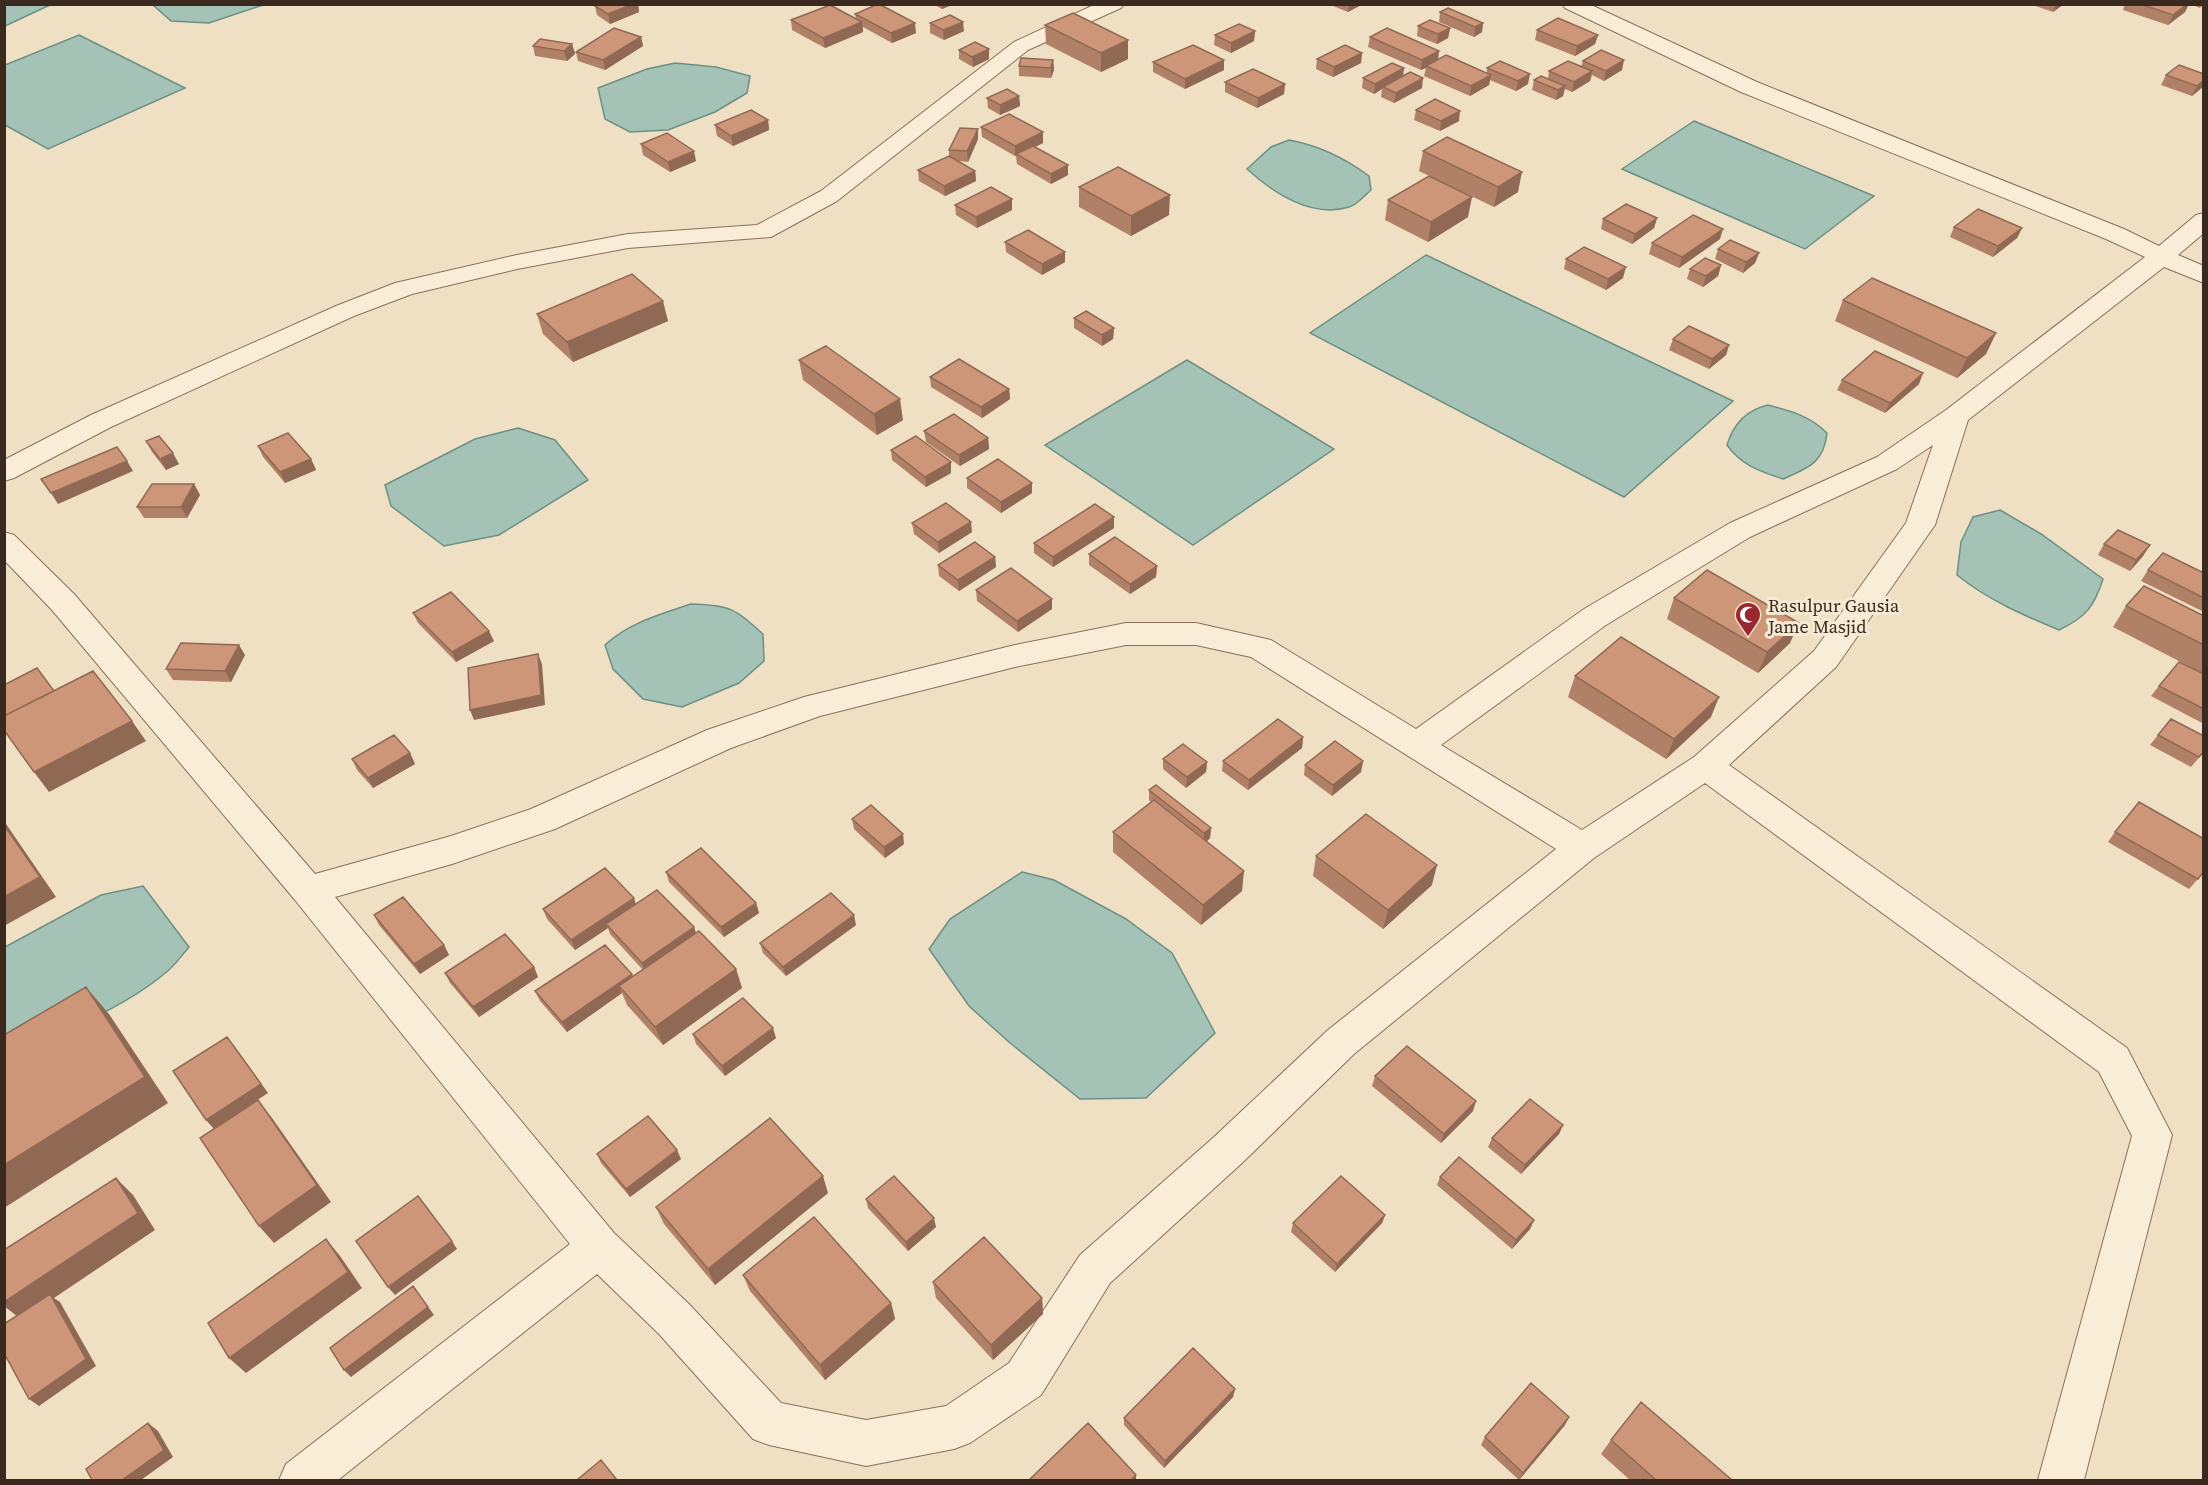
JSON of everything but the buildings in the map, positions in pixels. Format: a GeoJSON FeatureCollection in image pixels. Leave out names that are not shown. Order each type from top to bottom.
{"type":"FeatureCollection","features":[{"type":"Feature","properties":{"kind":"street"},"geometry":{"type":"LineString","coordinates":[[4,472],[101,421],[345,311],[404,288],[518,262],[628,241],[762,232],[829,196],[1021,46],[1114,4]]}},
{"type":"Feature","properties":{"kind":"street"},"geometry":{"type":"LineString","coordinates":[[1572,4],[1749,87],[2115,234],[2204,276]]}},
{"type":"Feature","properties":{"kind":"street"},"geometry":{"type":"LineString","coordinates":[[1417,745],[1595,617],[1740,530],[1887,463],[1956,416],[2161,257],[2204,219]]}},
{"type":"Feature","properties":{"kind":"street"},"geometry":{"type":"LineString","coordinates":[[4,542],[63,602],[308,891],[599,1248],[674,1318],[769,1423],[866,1443],[954,1427],[1024,1379],[1095,1269],[1228,1150],[1341,1042],[1582,848],[1706,766],[1825,659],[1920,525],[1956,416]]}},
{"type":"Feature","properties":{"kind":"street"},"geometry":{"type":"LineString","coordinates":[[308,891],[452,850],[543,819],[719,739],[815,705],[1015,656],[1126,634],[1196,634],[1260,648],[1582,848]]}},
{"type":"Feature","properties":{"kind":"street"},"geometry":{"type":"LineString","coordinates":[[1706,766],[2114,1060],[2151,1135],[2061,1480]]}},
{"type":"Feature","properties":{"kind":"street"},"geometry":{"type":"LineString","coordinates":[[302,1480],[599,1248]]}},
{"type":"Feature","properties":{"kind":"shaded area"},"geometry":{"type":"Polygon","coordinates":[[[5,4],[50,4],[50,5],[5,26],[5,4]]]}},
{"type":"Feature","properties":{"kind":"shaded area"},"geometry":{"type":"Polygon","coordinates":[[[153,5],[263,5],[209,23],[171,21],[153,5]]]}},
{"type":"Feature","properties":{"kind":"shaded area"},"geometry":{"type":"Polygon","coordinates":[[[79,35],[185,88],[48,149],[5,125],[5,65],[79,35]]]}},
{"type":"Feature","properties":{"kind":"shaded area"},"geometry":{"type":"Polygon","coordinates":[[[675,63],[716,67],[750,76],[747,93],[715,112],[668,130],[630,132],[605,119],[598,88],[647,69],[675,63]]]}},
{"type":"Feature","properties":{"kind":"shaded area"},"geometry":{"type":"Polygon","coordinates":[[[1694,121],[1874,196],[1805,249],[1622,169],[1694,121]]]}},
{"type":"Feature","properties":{"kind":"shaded area"},"geometry":{"type":"Polygon","coordinates":[[[1289,140],[1321,149],[1351,164],[1369,176],[1371,190],[1352,206],[1335,210],[1321,209],[1307,206],[1281,194],[1247,169],[1271,147],[1289,140]]]}},
{"type":"Feature","properties":{"kind":"shaded area"},"geometry":{"type":"Polygon","coordinates":[[[1426,255],[1733,401],[1624,497],[1310,333],[1426,255]]]}},
{"type":"Feature","properties":{"kind":"shaded area"},"geometry":{"type":"Polygon","coordinates":[[[1187,360],[1334,449],[1193,545],[1045,445],[1187,360]]]}},
{"type":"Feature","properties":{"kind":"shaded area"},"geometry":{"type":"Polygon","coordinates":[[[1768,405],[1807,418],[1827,433],[1818,458],[1807,468],[1783,479],[1745,463],[1727,445],[1742,419],[1760,407],[1768,405]]]}},
{"type":"Feature","properties":{"kind":"shaded area"},"geometry":{"type":"Polygon","coordinates":[[[518,428],[555,440],[588,480],[499,535],[444,546],[391,506],[385,485],[475,439],[518,428]]]}},
{"type":"Feature","properties":{"kind":"shaded area"},"geometry":{"type":"Polygon","coordinates":[[[2000,510],[2041,534],[2103,579],[2096,597],[2082,616],[2059,630],[1993,599],[1957,575],[1961,542],[1973,517],[2000,510]]]}},
{"type":"Feature","properties":{"kind":"shaded area"},"geometry":{"type":"Polygon","coordinates":[[[691,604],[723,607],[745,618],[763,634],[764,661],[739,683],[682,707],[643,699],[613,669],[605,645],[634,625],[691,604]]]}},
{"type":"Feature","properties":{"kind":"shaded area"},"geometry":{"type":"Polygon","coordinates":[[[1022,872],[1054,880],[1126,919],[1172,953],[1215,1033],[1146,1098],[1080,1099],[1010,1043],[969,1006],[929,949],[950,919],[1022,872]]]}},
{"type":"Feature","properties":{"kind":"shaded area"},"geometry":{"type":"Polygon","coordinates":[[[143,886],[189,947],[168,971],[129,999],[67,1030],[5,1055],[5,947],[101,895],[143,886]]]}},
{"type":"Feature","properties":{"kind":"place","name":"Rasulpur Gausia Jame Masjid"},"geometry":{"type":"Point","coordinates":[1748,638]}}]}
